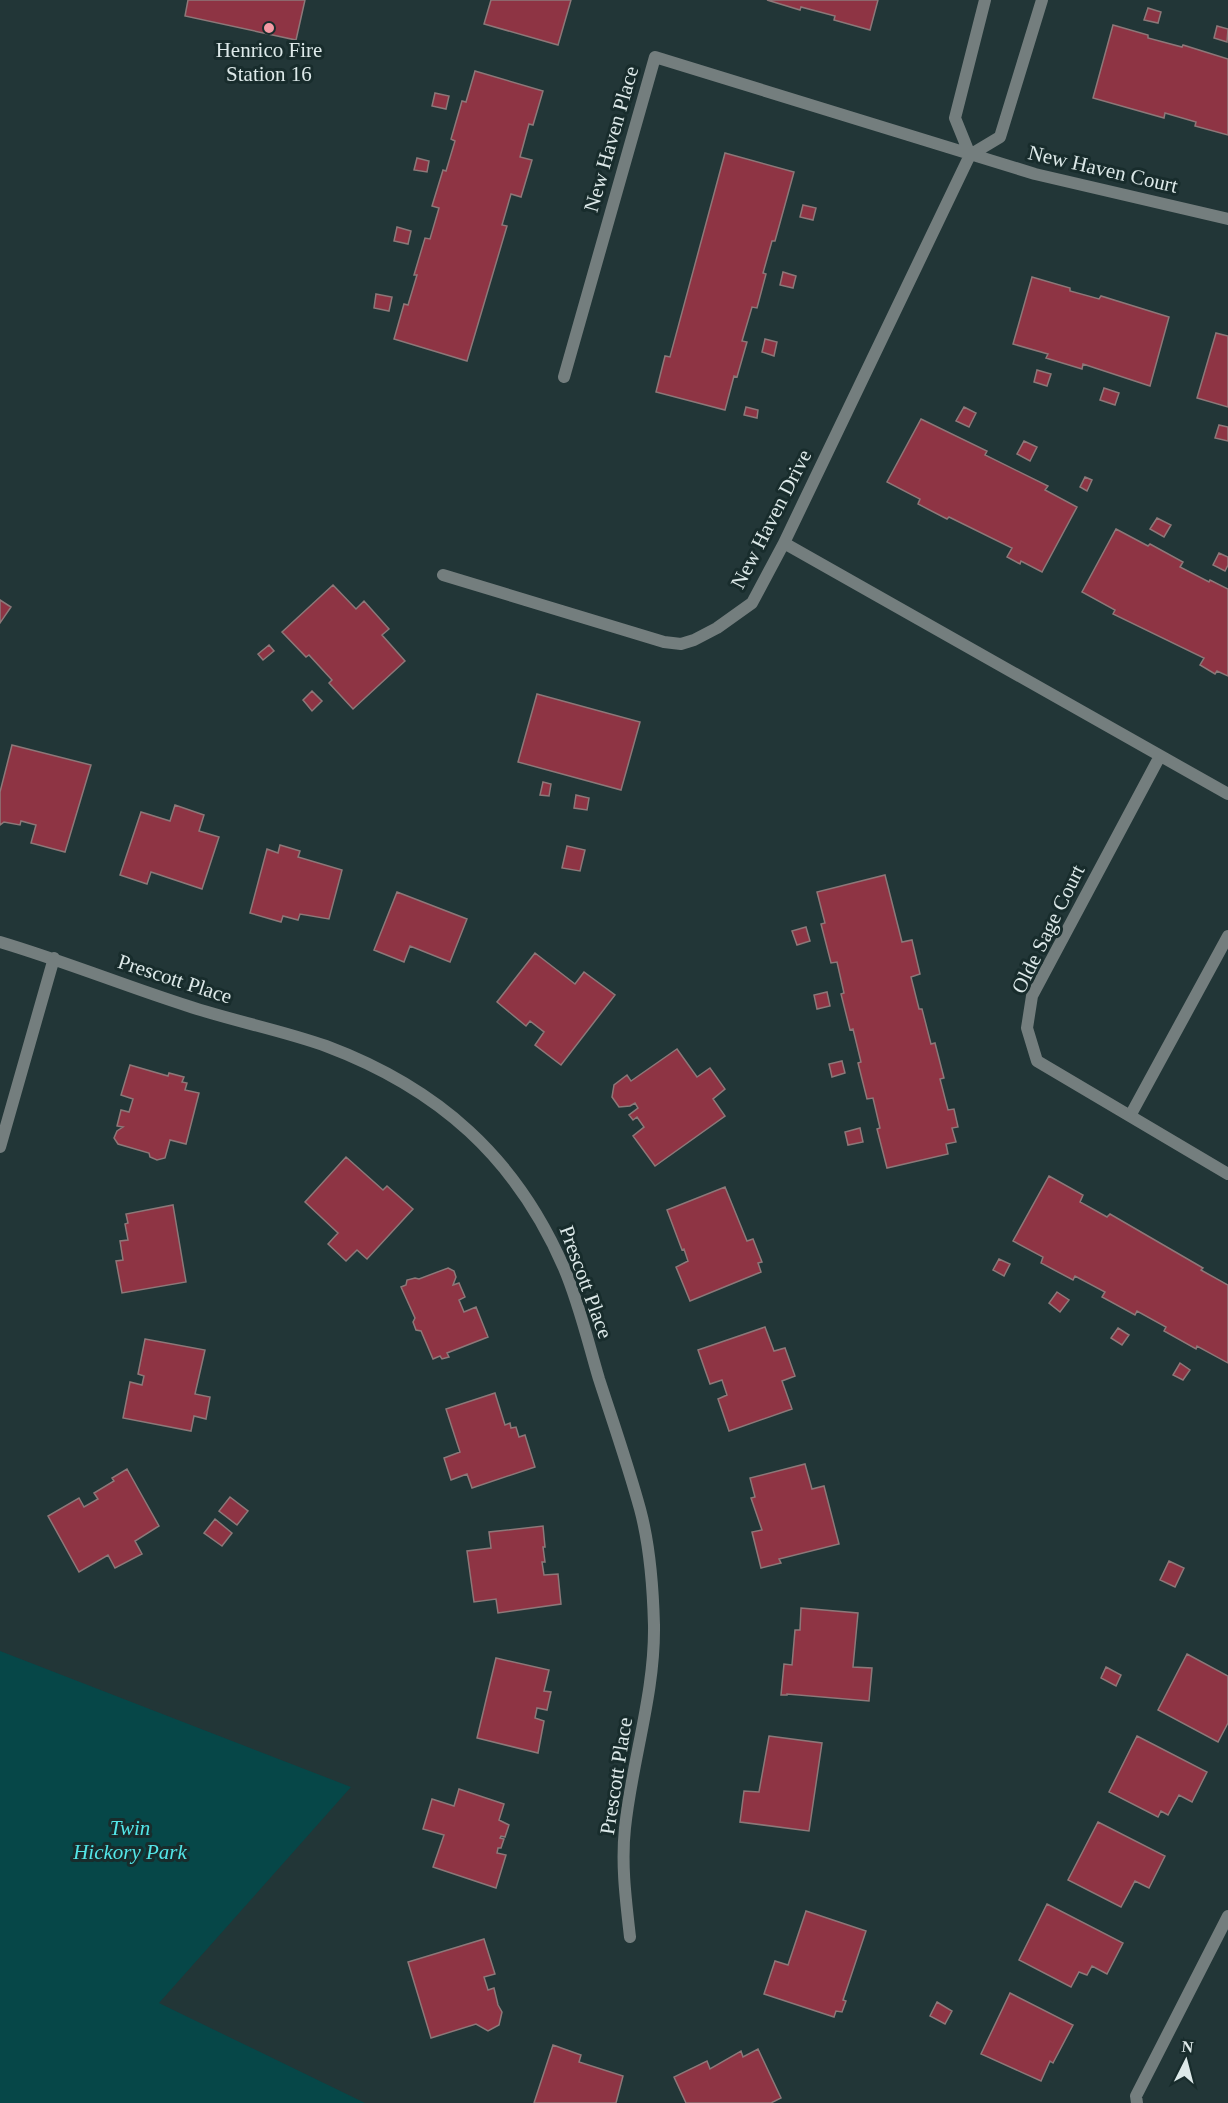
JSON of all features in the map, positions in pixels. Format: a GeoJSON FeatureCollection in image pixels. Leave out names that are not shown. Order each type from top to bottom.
{"type":"FeatureCollection","features":[{"type":"Feature","properties":{"kind":"street"},"geometry":{"type":"LineString","coordinates":[[985,0],[955,117],[970,155],[1000,137],[1042,0]]}},
{"type":"Feature","properties":{"kind":"street","name":"New Haven Place"},"geometry":{"type":"LineString","coordinates":[[564,377],[655,57],[970,155]]}},
{"type":"Feature","properties":{"kind":"street","name":"New Haven Court"},"geometry":{"type":"LineString","coordinates":[[970,155],[1035,174],[1228,219]]}},
{"type":"Feature","properties":{"kind":"street","name":"New Haven Drive"},"geometry":{"type":"LineString","coordinates":[[443,575],[664,642],[681,644],[717,628],[752,603],[784,543],[970,155]]}},
{"type":"Feature","properties":{"kind":"street"},"geometry":{"type":"LineString","coordinates":[[784,543],[1228,794]]}},
{"type":"Feature","properties":{"kind":"street","name":"Olde Sage Court"},"geometry":{"type":"LineString","coordinates":[[1160,756],[1032,996],[1027,1028],[1037,1061],[1228,1174]]}},
{"type":"Feature","properties":{"kind":"street"},"geometry":{"type":"LineString","coordinates":[[1130,1116],[1228,936]]}},
{"type":"Feature","properties":{"kind":"street","name":"Prescott Place"},"geometry":{"type":"LineString","coordinates":[[0,942],[54,958],[188,1006],[324,1045],[381,1069],[432,1100],[473,1133],[514,1178],[543,1223],[566,1271],[640,1511],[650,1560],[654,1626],[651,1684],[625,1827],[623,1866],[630,1937]]}},
{"type":"Feature","properties":{"kind":"street"},"geometry":{"type":"LineString","coordinates":[[0,1147],[54,958]]}},
{"type":"Feature","properties":{"kind":"street"},"geometry":{"type":"LineString","coordinates":[[1137,2103],[1136,2096],[1228,1916]]}},
{"type":"Feature","properties":{"kind":"green space","name":"Twin Hickory Park"},"geometry":{"type":"Polygon","coordinates":[[[0,1651],[351,1787],[159,2003],[365,2103],[0,2103],[0,1651]]]}},
{"type":"Feature","properties":{"kind":"building","name":"Henrico Fire Station 16"},"geometry":{"type":"Polygon","coordinates":[[[188,0],[305,0],[296,40],[185,16],[188,0]]]}},
{"type":"Feature","properties":{"kind":"building"},"geometry":{"type":"Polygon","coordinates":[[[491,0],[571,0],[558,45],[484,24],[491,0]]]}},
{"type":"Feature","properties":{"kind":"building"},"geometry":{"type":"Polygon","coordinates":[[[767,0],[878,0],[870,30],[834,20],[835,16],[801,7],[800,10],[767,0]]]}},
{"type":"Feature","properties":{"kind":"building"},"geometry":{"type":"Polygon","coordinates":[[[1148,8],[1161,12],[1158,23],[1144,20],[1148,8]]]}},
{"type":"Feature","properties":{"kind":"building"},"geometry":{"type":"Polygon","coordinates":[[[1113,25],[1148,35],[1148,38],[1182,47],[1183,45],[1228,59],[1228,135],[1195,126],[1196,122],[1165,113],[1164,118],[1093,98],[1113,25]]]}},
{"type":"Feature","properties":{"kind":"building"},"geometry":{"type":"Polygon","coordinates":[[[1217,26],[1228,29],[1227,42],[1214,38],[1217,26]]]}},
{"type":"Feature","properties":{"kind":"building"},"geometry":{"type":"Polygon","coordinates":[[[475,71],[543,91],[533,125],[529,124],[520,157],[532,160],[521,197],[511,194],[502,225],[507,226],[467,361],[394,339],[404,304],[408,305],[425,238],[430,239],[439,208],[432,206],[455,141],[451,139],[462,101],[466,102],[475,71]]]}},
{"type":"Feature","properties":{"kind":"building"},"geometry":{"type":"Polygon","coordinates":[[[435,93],[449,96],[446,109],[432,106],[435,93]]]}},
{"type":"Feature","properties":{"kind":"building"},"geometry":{"type":"Polygon","coordinates":[[[725,153],[794,172],[775,241],[772,241],[763,273],[766,274],[757,308],[752,307],[742,341],[747,342],[737,377],[734,376],[725,410],[656,392],[665,356],[670,357],[725,153]]]}},
{"type":"Feature","properties":{"kind":"building"},"geometry":{"type":"Polygon","coordinates":[[[417,158],[429,161],[427,172],[414,170],[417,158]]]}},
{"type":"Feature","properties":{"kind":"building"},"geometry":{"type":"Polygon","coordinates":[[[803,205],[816,208],[813,220],[800,217],[803,205]]]}},
{"type":"Feature","properties":{"kind":"building"},"geometry":{"type":"Polygon","coordinates":[[[397,227],[411,231],[408,244],[394,241],[397,227]]]}},
{"type":"Feature","properties":{"kind":"building"},"geometry":{"type":"Polygon","coordinates":[[[783,272],[796,276],[793,288],[780,285],[783,272]]]}},
{"type":"Feature","properties":{"kind":"building"},"geometry":{"type":"Polygon","coordinates":[[[1032,277],[1070,288],[1070,291],[1099,299],[1101,296],[1169,317],[1150,386],[1083,364],[1082,369],[1046,358],[1048,354],[1013,344],[1032,277]]]}},
{"type":"Feature","properties":{"kind":"building"},"geometry":{"type":"Polygon","coordinates":[[[376,294],[392,297],[389,311],[374,308],[376,294]]]}},
{"type":"Feature","properties":{"kind":"building"},"geometry":{"type":"Polygon","coordinates":[[[1216,333],[1228,336],[1228,407],[1197,398],[1216,333]]]}},
{"type":"Feature","properties":{"kind":"building"},"geometry":{"type":"Polygon","coordinates":[[[765,339],[777,342],[774,356],[762,352],[765,339]]]}},
{"type":"Feature","properties":{"kind":"building"},"geometry":{"type":"Polygon","coordinates":[[[1037,370],[1051,374],[1047,386],[1034,382],[1037,370]]]}},
{"type":"Feature","properties":{"kind":"building"},"geometry":{"type":"Polygon","coordinates":[[[1104,388],[1119,393],[1115,405],[1100,400],[1104,388]]]}},
{"type":"Feature","properties":{"kind":"building"},"geometry":{"type":"Polygon","coordinates":[[[746,407],[758,410],[757,418],[744,415],[746,407]]]}},
{"type":"Feature","properties":{"kind":"building"},"geometry":{"type":"Polygon","coordinates":[[[964,407],[976,413],[969,427],[956,421],[964,407]]]}},
{"type":"Feature","properties":{"kind":"building"},"geometry":{"type":"Polygon","coordinates":[[[921,419],[987,451],[985,455],[1048,486],[1045,490],[1077,507],[1042,572],[1021,561],[1020,564],[1007,557],[1012,548],[918,504],[920,499],[887,482],[921,419]]]}},
{"type":"Feature","properties":{"kind":"building"},"geometry":{"type":"Polygon","coordinates":[[[1219,425],[1228,427],[1228,441],[1215,438],[1219,425]]]}},
{"type":"Feature","properties":{"kind":"building"},"geometry":{"type":"Polygon","coordinates":[[[1024,441],[1037,447],[1030,461],[1017,454],[1024,441]]]}},
{"type":"Feature","properties":{"kind":"building"},"geometry":{"type":"Polygon","coordinates":[[[1085,477],[1092,480],[1087,491],[1080,487],[1085,477]]]}},
{"type":"Feature","properties":{"kind":"building"},"geometry":{"type":"Polygon","coordinates":[[[1157,518],[1171,525],[1164,537],[1150,529],[1157,518]]]}},
{"type":"Feature","properties":{"kind":"building"},"geometry":{"type":"Polygon","coordinates":[[[1116,529],[1183,562],[1180,567],[1228,589],[1228,676],[1217,671],[1215,674],[1200,665],[1204,658],[1113,614],[1115,610],[1082,592],[1116,529]]]}},
{"type":"Feature","properties":{"kind":"building"},"geometry":{"type":"Polygon","coordinates":[[[1219,553],[1228,557],[1225,571],[1213,565],[1219,553]]]}},
{"type":"Feature","properties":{"kind":"building"},"geometry":{"type":"Polygon","coordinates":[[[333,585],[356,609],[364,601],[389,629],[382,635],[405,661],[353,709],[329,683],[332,680],[309,655],[306,657],[282,632],[333,585]]]}},
{"type":"Feature","properties":{"kind":"building"},"geometry":{"type":"Polygon","coordinates":[[[0,600],[11,607],[0,623],[0,600]]]}},
{"type":"Feature","properties":{"kind":"building"},"geometry":{"type":"Polygon","coordinates":[[[269,645],[274,651],[263,660],[258,654],[269,645]]]}},
{"type":"Feature","properties":{"kind":"building"},"geometry":{"type":"Polygon","coordinates":[[[312,691],[322,701],[312,711],[303,700],[312,691]]]}},
{"type":"Feature","properties":{"kind":"building"},"geometry":{"type":"Polygon","coordinates":[[[537,694],[640,722],[621,790],[518,762],[537,694]]]}},
{"type":"Feature","properties":{"kind":"building"},"geometry":{"type":"Polygon","coordinates":[[[12,745],[91,765],[65,852],[31,843],[36,825],[21,821],[20,825],[4,822],[0,825],[0,792],[12,745]]]}},
{"type":"Feature","properties":{"kind":"building"},"geometry":{"type":"Polygon","coordinates":[[[543,782],[551,784],[549,796],[540,795],[543,782]]]}},
{"type":"Feature","properties":{"kind":"building"},"geometry":{"type":"Polygon","coordinates":[[[576,795],[589,798],[587,810],[574,808],[576,795]]]}},
{"type":"Feature","properties":{"kind":"building"},"geometry":{"type":"Polygon","coordinates":[[[175,805],[204,815],[199,831],[219,837],[202,889],[151,872],[147,884],[120,875],[141,812],[170,821],[175,805]]]}},
{"type":"Feature","properties":{"kind":"building"},"geometry":{"type":"Polygon","coordinates":[[[280,845],[300,851],[298,857],[342,870],[329,919],[300,914],[298,920],[283,916],[281,922],[250,913],[267,849],[278,853],[280,845]]]}},
{"type":"Feature","properties":{"kind":"building"},"geometry":{"type":"Polygon","coordinates":[[[567,846],[585,850],[580,871],[562,868],[567,846]]]}},
{"type":"Feature","properties":{"kind":"building"},"geometry":{"type":"Polygon","coordinates":[[[885,875],[902,942],[912,940],[920,974],[911,977],[931,1044],[935,1043],[944,1078],[940,1079],[948,1110],[954,1109],[958,1127],[952,1128],[956,1142],[946,1144],[948,1154],[887,1168],[877,1129],[880,1128],[873,1098],[867,1099],[853,1029],[850,1030],[841,994],[844,993],[837,962],[831,963],[821,924],[825,923],[817,892],[885,875]]]}},
{"type":"Feature","properties":{"kind":"building"},"geometry":{"type":"Polygon","coordinates":[[[397,892],[467,919],[450,962],[410,946],[404,962],[374,950],[397,892]]]}},
{"type":"Feature","properties":{"kind":"building"},"geometry":{"type":"Polygon","coordinates":[[[806,927],[810,941],[797,945],[792,931],[806,927]]]}},
{"type":"Feature","properties":{"kind":"building"},"geometry":{"type":"Polygon","coordinates":[[[535,953],[575,984],[584,972],[615,995],[561,1065],[535,1045],[544,1032],[530,1021],[526,1026],[497,1002],[535,953]]]}},
{"type":"Feature","properties":{"kind":"building"},"geometry":{"type":"Polygon","coordinates":[[[827,992],[830,1006],[817,1009],[814,995],[827,992]]]}},
{"type":"Feature","properties":{"kind":"building"},"geometry":{"type":"Polygon","coordinates":[[[677,1049],[697,1077],[710,1068],[725,1089],[713,1099],[725,1116],[655,1166],[633,1136],[644,1127],[637,1117],[633,1120],[629,1115],[638,1108],[635,1103],[619,1107],[612,1097],[614,1085],[627,1075],[631,1081],[677,1049]]]}},
{"type":"Feature","properties":{"kind":"building"},"geometry":{"type":"Polygon","coordinates":[[[842,1061],[845,1073],[832,1077],[829,1064],[842,1061]]]}},
{"type":"Feature","properties":{"kind":"building"},"geometry":{"type":"Polygon","coordinates":[[[130,1065],[168,1076],[169,1073],[184,1077],[182,1082],[187,1083],[185,1090],[199,1093],[186,1144],[170,1140],[165,1158],[157,1160],[150,1157],[149,1153],[118,1144],[114,1138],[117,1131],[123,1127],[117,1126],[121,1110],[129,1112],[133,1099],[121,1095],[130,1065]]]}},
{"type":"Feature","properties":{"kind":"building"},"geometry":{"type":"Polygon","coordinates":[[[860,1128],[863,1142],[848,1145],[845,1132],[860,1128]]]}},
{"type":"Feature","properties":{"kind":"building"},"geometry":{"type":"Polygon","coordinates":[[[346,1157],[383,1190],[387,1186],[413,1209],[367,1259],[357,1250],[346,1261],[328,1244],[338,1233],[305,1202],[346,1157]]]}},
{"type":"Feature","properties":{"kind":"building"},"geometry":{"type":"Polygon","coordinates":[[[1049,1176],[1083,1195],[1080,1202],[1107,1217],[1110,1214],[1228,1285],[1228,1363],[1164,1331],[1166,1327],[1137,1311],[1135,1315],[1102,1297],[1105,1292],[1075,1276],[1073,1280],[1041,1263],[1043,1257],[1013,1241],[1049,1176]]]}},
{"type":"Feature","properties":{"kind":"building"},"geometry":{"type":"Polygon","coordinates":[[[725,1187],[747,1241],[753,1239],[762,1262],[758,1263],[761,1272],[690,1301],[676,1267],[688,1261],[667,1210],[725,1187]]]}},
{"type":"Feature","properties":{"kind":"building"},"geometry":{"type":"Polygon","coordinates":[[[173,1205],[186,1282],[122,1293],[116,1261],[123,1260],[120,1241],[128,1240],[126,1214],[173,1205]]]}},
{"type":"Feature","properties":{"kind":"building"},"geometry":{"type":"Polygon","coordinates":[[[999,1259],[1010,1264],[1004,1276],[993,1270],[999,1259]]]}},
{"type":"Feature","properties":{"kind":"building"},"geometry":{"type":"Polygon","coordinates":[[[448,1268],[454,1271],[456,1277],[453,1285],[459,1283],[465,1297],[459,1300],[464,1312],[476,1307],[488,1337],[447,1353],[449,1357],[442,1359],[440,1356],[433,1359],[421,1331],[416,1330],[413,1322],[415,1318],[401,1287],[406,1285],[407,1280],[419,1279],[448,1268]]]}},
{"type":"Feature","properties":{"kind":"building"},"geometry":{"type":"Polygon","coordinates":[[[1057,1292],[1069,1300],[1060,1312],[1049,1303],[1057,1292]]]}},
{"type":"Feature","properties":{"kind":"building"},"geometry":{"type":"Polygon","coordinates":[[[765,1327],[774,1351],[785,1348],[795,1376],[782,1381],[792,1409],[729,1431],[718,1399],[727,1395],[722,1380],[710,1384],[698,1350],[765,1327]]]}},
{"type":"Feature","properties":{"kind":"building"},"geometry":{"type":"Polygon","coordinates":[[[1118,1328],[1129,1335],[1122,1345],[1111,1338],[1118,1328]]]}},
{"type":"Feature","properties":{"kind":"building"},"geometry":{"type":"Polygon","coordinates":[[[145,1339],[205,1350],[195,1394],[210,1397],[206,1419],[194,1416],[191,1431],[123,1418],[130,1382],[142,1385],[144,1376],[138,1374],[145,1339]]]}},
{"type":"Feature","properties":{"kind":"building"},"geometry":{"type":"Polygon","coordinates":[[[1180,1363],[1190,1370],[1183,1380],[1173,1375],[1180,1363]]]}},
{"type":"Feature","properties":{"kind":"building"},"geometry":{"type":"Polygon","coordinates":[[[495,1393],[505,1425],[510,1423],[511,1428],[516,1427],[519,1437],[525,1435],[535,1467],[472,1488],[467,1474],[451,1480],[444,1458],[460,1452],[446,1409],[495,1393]]]}},
{"type":"Feature","properties":{"kind":"building"},"geometry":{"type":"Polygon","coordinates":[[[805,1464],[812,1489],[824,1486],[839,1544],[779,1559],[781,1563],[761,1568],[752,1532],[762,1530],[751,1498],[755,1497],[750,1478],[805,1464]]]}},
{"type":"Feature","properties":{"kind":"building"},"geometry":{"type":"Polygon","coordinates":[[[127,1469],[159,1526],[135,1541],[142,1554],[115,1568],[108,1555],[79,1572],[48,1516],[79,1498],[84,1507],[98,1499],[94,1493],[114,1481],[112,1478],[127,1469]]]}},
{"type":"Feature","properties":{"kind":"building"},"geometry":{"type":"Polygon","coordinates":[[[230,1497],[248,1511],[237,1525],[219,1511],[230,1497]]]}},
{"type":"Feature","properties":{"kind":"building"},"geometry":{"type":"Polygon","coordinates":[[[215,1519],[232,1533],[222,1546],[204,1533],[215,1519]]]}},
{"type":"Feature","properties":{"kind":"building"},"geometry":{"type":"Polygon","coordinates":[[[543,1526],[544,1575],[558,1574],[561,1604],[498,1613],[496,1599],[474,1602],[467,1551],[491,1548],[489,1532],[543,1526]]]}},
{"type":"Feature","properties":{"kind":"building"},"geometry":{"type":"Polygon","coordinates":[[[1169,1561],[1184,1568],[1175,1587],[1160,1580],[1169,1561]]]}},
{"type":"Feature","properties":{"kind":"building"},"geometry":{"type":"Polygon","coordinates":[[[801,1608],[858,1613],[853,1667],[872,1668],[869,1701],[781,1695],[784,1664],[792,1665],[795,1630],[800,1630],[801,1608]]]}},
{"type":"Feature","properties":{"kind":"building"},"geometry":{"type":"Polygon","coordinates":[[[1187,1654],[1228,1676],[1228,1723],[1218,1742],[1158,1710],[1187,1654]]]}},
{"type":"Feature","properties":{"kind":"building"},"geometry":{"type":"Polygon","coordinates":[[[496,1658],[549,1670],[544,1691],[551,1692],[547,1710],[537,1708],[535,1718],[544,1721],[538,1753],[477,1738],[496,1658]]]}},
{"type":"Feature","properties":{"kind":"building"},"geometry":{"type":"Polygon","coordinates":[[[1106,1667],[1121,1675],[1116,1686],[1101,1678],[1106,1667]]]}},
{"type":"Feature","properties":{"kind":"building"},"geometry":{"type":"Polygon","coordinates":[[[769,1736],[822,1743],[809,1831],[740,1822],[744,1791],[759,1792],[769,1736]]]}},
{"type":"Feature","properties":{"kind":"building"},"geometry":{"type":"Polygon","coordinates":[[[1137,1736],[1207,1772],[1192,1802],[1179,1795],[1168,1815],[1161,1811],[1158,1817],[1109,1792],[1137,1736]]]}},
{"type":"Feature","properties":{"kind":"building"},"geometry":{"type":"Polygon","coordinates":[[[459,1789],[504,1804],[499,1820],[509,1825],[505,1837],[500,1838],[504,1839],[497,1853],[506,1855],[496,1888],[433,1867],[444,1835],[423,1829],[432,1799],[454,1806],[459,1789]]]}},
{"type":"Feature","properties":{"kind":"building"},"geometry":{"type":"Polygon","coordinates":[[[1098,1822],[1165,1856],[1149,1888],[1135,1881],[1121,1907],[1068,1880],[1098,1822]]]}},
{"type":"Feature","properties":{"kind":"building"},"geometry":{"type":"Polygon","coordinates":[[[1047,1904],[1123,1943],[1107,1974],[1092,1966],[1087,1975],[1079,1972],[1071,1987],[1019,1960],[1047,1904]]]}},
{"type":"Feature","properties":{"kind":"building"},"geometry":{"type":"Polygon","coordinates":[[[806,1911],[866,1931],[843,2000],[846,2001],[842,2012],[836,2011],[834,2017],[764,1994],[775,1961],[788,1965],[806,1911]]]}},
{"type":"Feature","properties":{"kind":"building"},"geometry":{"type":"Polygon","coordinates":[[[484,1939],[495,1974],[484,1977],[488,1990],[494,1988],[502,2012],[499,2025],[488,2031],[476,2024],[431,2038],[408,1962],[484,1939]]]}},
{"type":"Feature","properties":{"kind":"building"},"geometry":{"type":"Polygon","coordinates":[[[1010,1993],[1073,2025],[1053,2063],[1050,2061],[1041,2081],[981,2054],[1010,1993]]]}},
{"type":"Feature","properties":{"kind":"building"},"geometry":{"type":"Polygon","coordinates":[[[937,2002],[952,2011],[945,2024],[930,2016],[937,2002]]]}},
{"type":"Feature","properties":{"kind":"building"},"geometry":{"type":"Polygon","coordinates":[[[553,2045],[581,2055],[579,2062],[623,2076],[616,2103],[534,2103],[553,2045]]]}},
{"type":"Feature","properties":{"kind":"building"},"geometry":{"type":"Polygon","coordinates":[[[758,2049],[781,2098],[771,2103],[686,2103],[674,2077],[707,2061],[710,2069],[741,2051],[743,2057],[758,2049]]]}},
{"type":"Feature","properties":{"kind":"place","name":"Henrico Fire Station 16"},"geometry":{"type":"Point","coordinates":[269,28]}}]}
